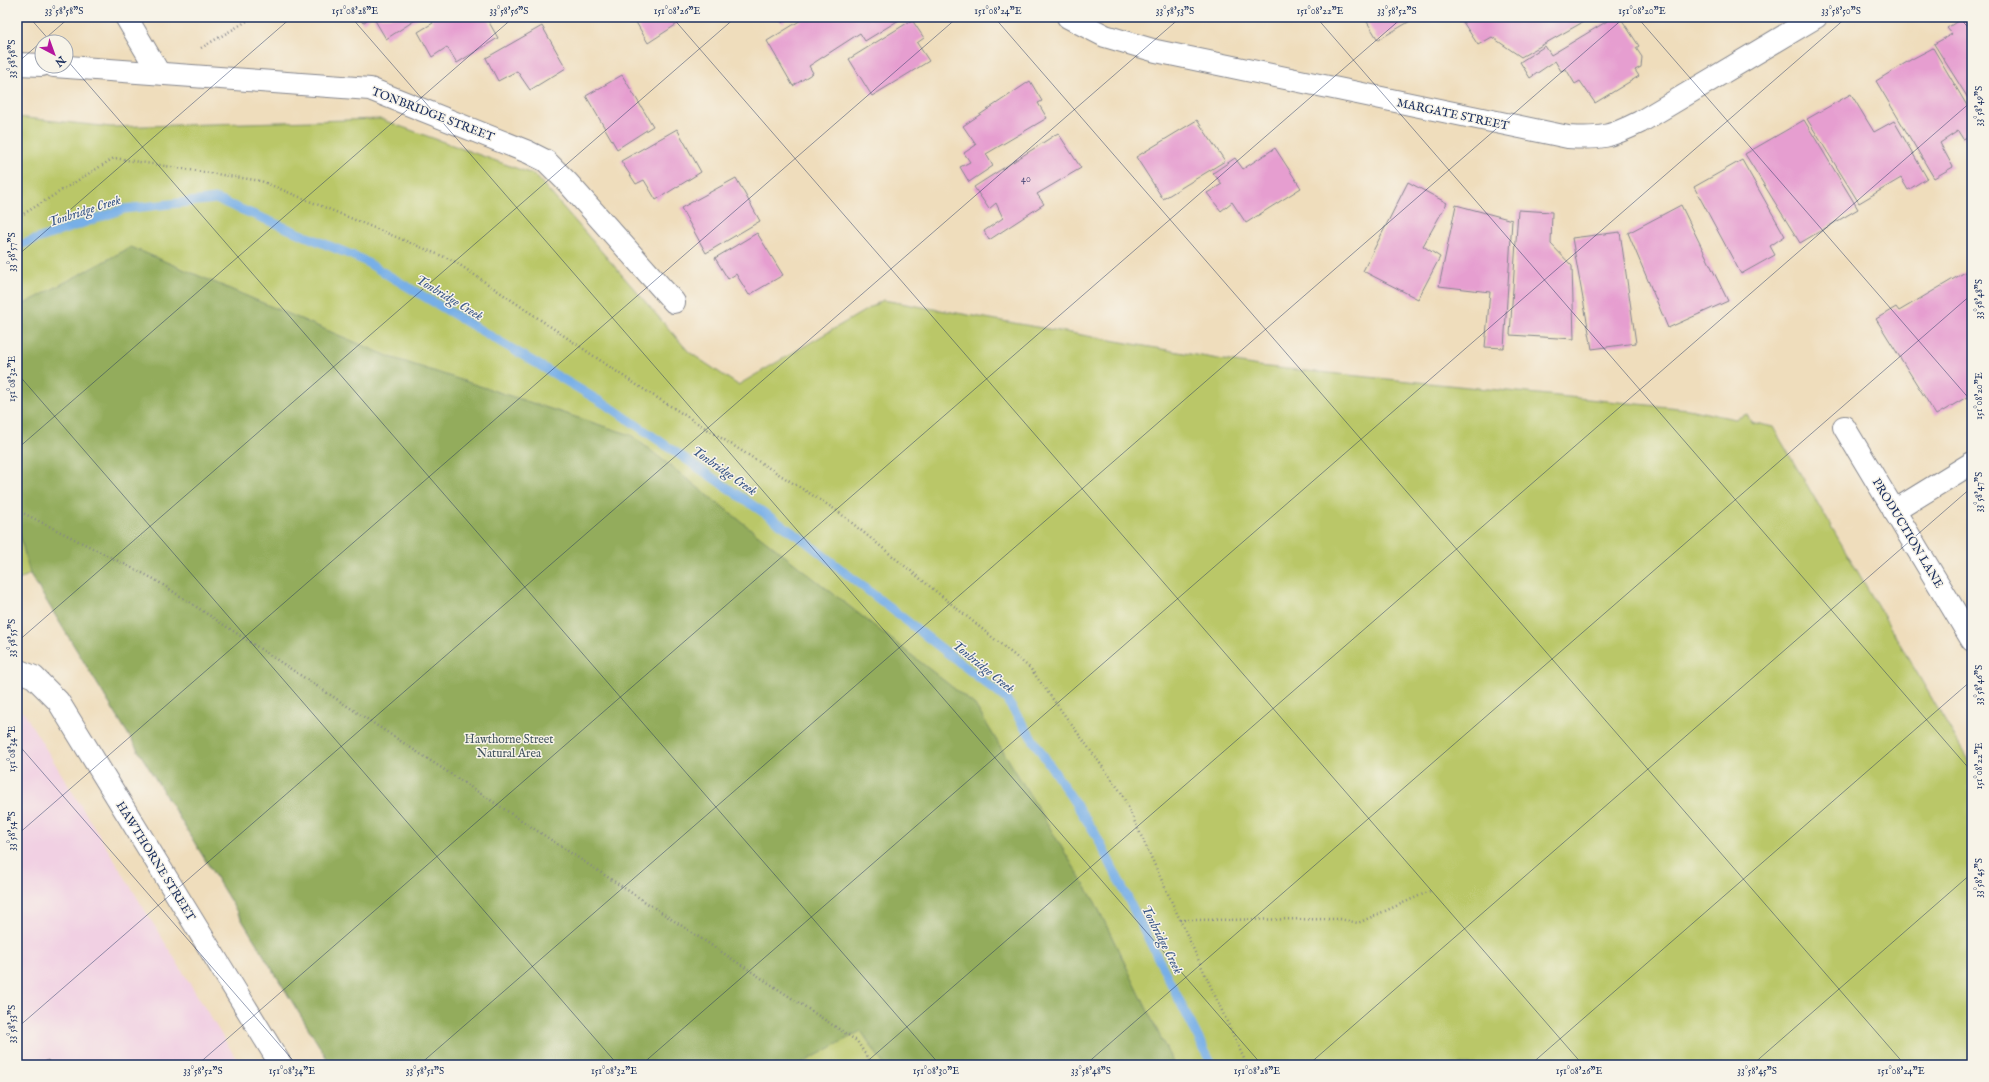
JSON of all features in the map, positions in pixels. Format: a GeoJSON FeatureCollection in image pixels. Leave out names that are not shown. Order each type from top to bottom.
{"type":"FeatureCollection","features":[{"type":"Feature","properties":{"kind":"street"},"geometry":{"type":"LineString","coordinates":[[126,17],[160,73]]}},
{"type":"Feature","properties":{"kind":"street","name":"MARGATE STREET"},"geometry":{"type":"LineString","coordinates":[[1068,17],[1105,36],[1156,51],[1568,137],[1593,138],[1614,135],[1640,122],[1816,17]]}},
{"type":"Feature","properties":{"kind":"street"},"geometry":{"type":"LineString","coordinates":[[17,64],[34,65]]}},
{"type":"Feature","properties":{"kind":"street","name":"TONBRIDGE STREET"},"geometry":{"type":"LineString","coordinates":[[74,67],[370,89],[528,152],[546,161],[568,183],[674,302]]}},
{"type":"Feature","properties":{"kind":"street","name":"PRODUCTION LANE"},"geometry":{"type":"LineString","coordinates":[[1844,427],[1972,640]]}},
{"type":"Feature","properties":{"kind":"street"},"geometry":{"type":"LineString","coordinates":[[1894,511],[1972,463]]}},
{"type":"Feature","properties":{"kind":"street","name":"HAWTHORNE STREET"},"geometry":{"type":"LineString","coordinates":[[17,670],[34,677],[58,701],[281,1065]]}},
{"type":"Feature","properties":{"kind":"path"},"geometry":{"type":"LineString","coordinates":[[160,73],[254,17]]}},
{"type":"Feature","properties":{"kind":"path"},"geometry":{"type":"LineString","coordinates":[[17,218],[114,158],[261,180],[454,261],[632,382],[836,510],[1030,668],[1121,792],[1248,1065]]}},
{"type":"Feature","properties":{"kind":"path"},"geometry":{"type":"LineString","coordinates":[[17,510],[154,579],[858,1041],[872,1065]]}},
{"type":"Feature","properties":{"kind":"path"},"geometry":{"type":"LineString","coordinates":[[1180,920],[1340,919],[1358,923],[1430,891]]}},
{"type":"Feature","properties":{"kind":"shaded area"},"geometry":{"type":"Polygon","coordinates":[[[17,710],[24,713],[240,1065],[17,1065],[17,710]]]}},
{"type":"Feature","properties":{"kind":"green space"},"geometry":{"type":"Polygon","coordinates":[[[17,117],[111,127],[380,119],[535,175],[689,352],[738,385],[883,300],[1258,366],[1688,409],[1735,419],[1747,414],[1751,422],[1773,427],[1972,767],[1972,1065],[331,1065],[30,574],[17,581],[17,117]]]}},
{"type":"Feature","properties":{"kind":"green space","name":"Hawthorne Street Natural Area"},"geometry":{"type":"Polygon","coordinates":[[[131,247],[390,357],[631,435],[975,705],[1095,902],[1174,1065],[884,1065],[861,1031],[799,1065],[331,1065],[30,574],[17,524],[17,308],[131,247]]]}},
{"type":"Feature","properties":{"kind":"building"},"geometry":{"type":"Polygon","coordinates":[[[359,17],[371,17],[363,23],[359,17]]]}},
{"type":"Feature","properties":{"kind":"building"},"geometry":{"type":"Polygon","coordinates":[[[373,17],[420,17],[386,39],[373,17]]]}},
{"type":"Feature","properties":{"kind":"building"},"geometry":{"type":"Polygon","coordinates":[[[434,17],[486,17],[498,38],[457,63],[447,47],[432,57],[418,32],[433,23],[431,19],[434,17]]]}},
{"type":"Feature","properties":{"kind":"building"},"geometry":{"type":"Polygon","coordinates":[[[633,17],[688,17],[648,43],[633,17]]]}},
{"type":"Feature","properties":{"kind":"building"},"geometry":{"type":"Polygon","coordinates":[[[776,17],[787,17],[783,23],[776,17]]]}},
{"type":"Feature","properties":{"kind":"building"},"geometry":{"type":"Polygon","coordinates":[[[806,17],[897,17],[899,20],[865,41],[860,33],[809,66],[813,73],[793,86],[767,41],[806,17]]]}},
{"type":"Feature","properties":{"kind":"building"},"geometry":{"type":"Polygon","coordinates":[[[1364,17],[1417,17],[1378,40],[1364,17]]]}},
{"type":"Feature","properties":{"kind":"building"},"geometry":{"type":"Polygon","coordinates":[[[1465,17],[1592,17],[1521,57],[1492,37],[1478,45],[1461,19],[1465,17]]]}},
{"type":"Feature","properties":{"kind":"building"},"geometry":{"type":"Polygon","coordinates":[[[1614,17],[1620,17],[1639,46],[1636,48],[1642,57],[1641,67],[1635,70],[1639,76],[1595,103],[1580,81],[1575,84],[1566,69],[1561,71],[1555,61],[1530,78],[1520,62],[1545,46],[1551,55],[1614,17]]]}},
{"type":"Feature","properties":{"kind":"building"},"geometry":{"type":"Polygon","coordinates":[[[1964,17],[1972,17],[1972,95],[1968,98],[1934,44],[1952,34],[1947,28],[1964,17]]]}},
{"type":"Feature","properties":{"kind":"building"},"geometry":{"type":"Polygon","coordinates":[[[912,20],[924,38],[917,43],[929,61],[872,96],[849,59],[912,20]]]}},
{"type":"Feature","properties":{"kind":"building"},"geometry":{"type":"Polygon","coordinates":[[[542,26],[566,68],[530,90],[517,71],[498,81],[486,58],[542,26]]]}},
{"type":"Feature","properties":{"kind":"building"},"geometry":{"type":"Polygon","coordinates":[[[1933,48],[1972,114],[1972,135],[1963,139],[1958,131],[1940,143],[1953,167],[1934,178],[1876,81],[1933,48]]]}},
{"type":"Feature","properties":{"kind":"building"},"geometry":{"type":"Polygon","coordinates":[[[622,75],[653,126],[617,149],[586,96],[622,75]]]}},
{"type":"Feature","properties":{"kind":"building"},"geometry":{"type":"Polygon","coordinates":[[[1030,81],[1042,101],[1038,103],[1047,118],[986,154],[993,166],[969,182],[960,167],[970,162],[964,153],[976,145],[963,126],[1030,81]]]}},
{"type":"Feature","properties":{"kind":"building"},"geometry":{"type":"Polygon","coordinates":[[[1851,94],[1874,132],[1894,121],[1927,178],[1908,190],[1901,178],[1859,203],[1807,119],[1851,94]]]}},
{"type":"Feature","properties":{"kind":"building"},"geometry":{"type":"Polygon","coordinates":[[[1197,120],[1225,161],[1163,199],[1136,157],[1197,120]]]}},
{"type":"Feature","properties":{"kind":"building"},"geometry":{"type":"Polygon","coordinates":[[[1804,120],[1858,209],[1800,243],[1745,154],[1804,120]]]}},
{"type":"Feature","properties":{"kind":"building"},"geometry":{"type":"Polygon","coordinates":[[[677,129],[701,172],[656,200],[644,180],[636,184],[621,161],[677,129]]]}},
{"type":"Feature","properties":{"kind":"building"},"geometry":{"type":"Polygon","coordinates":[[[1058,133],[1081,168],[1037,194],[1044,204],[989,240],[984,231],[1003,218],[996,203],[989,209],[974,187],[1058,133]]]}},
{"type":"Feature","properties":{"kind":"building"},"geometry":{"type":"Polygon","coordinates":[[[1275,148],[1301,188],[1246,223],[1232,202],[1221,211],[1207,193],[1222,184],[1213,173],[1235,158],[1243,169],[1275,148]]]}},
{"type":"Feature","properties":{"kind":"building"},"geometry":{"type":"Polygon","coordinates":[[[1742,160],[1785,236],[1770,246],[1775,255],[1741,274],[1694,187],[1742,160]]]}},
{"type":"Feature","properties":{"kind":"building"},"geometry":{"type":"Polygon","coordinates":[[[736,178],[760,221],[706,253],[681,208],[736,178]]]}},
{"type":"Feature","properties":{"kind":"building"},"geometry":{"type":"Polygon","coordinates":[[[1408,182],[1447,203],[1423,246],[1440,257],[1418,299],[1363,271],[1408,182]]]}},
{"type":"Feature","properties":{"kind":"building"},"geometry":{"type":"Polygon","coordinates":[[[1456,205],[1512,220],[1504,348],[1485,347],[1490,292],[1439,286],[1456,205]]]}},
{"type":"Feature","properties":{"kind":"building"},"geometry":{"type":"Polygon","coordinates":[[[1681,205],[1728,301],[1668,328],[1628,233],[1681,205]]]}},
{"type":"Feature","properties":{"kind":"building"},"geometry":{"type":"Polygon","coordinates":[[[1518,210],[1552,212],[1551,244],[1572,266],[1574,339],[1510,335],[1518,210]]]}},
{"type":"Feature","properties":{"kind":"building"},"geometry":{"type":"Polygon","coordinates":[[[1620,232],[1636,343],[1592,349],[1572,238],[1620,232]]]}},
{"type":"Feature","properties":{"kind":"building"},"geometry":{"type":"Polygon","coordinates":[[[757,233],[783,275],[749,295],[736,274],[728,279],[715,258],[757,233]]]}},
{"type":"Feature","properties":{"kind":"building"},"geometry":{"type":"Polygon","coordinates":[[[1972,268],[1972,394],[1936,415],[1876,319],[1896,307],[1899,311],[1972,268]]]}},
{"type":"Feature","properties":{"kind":"building"},"geometry":{"type":"Polygon","coordinates":[[[48,1060],[51,1065],[39,1065],[48,1060]]]}},
{"type":"Feature","properties":{"kind":"waterway","name":"Tonbridge Creek"},"geometry":{"type":"LineString","coordinates":[[17,246],[124,209],[216,199],[361,259],[613,409],[805,541],[1006,699],[1095,833],[1212,1065]]}}]}
